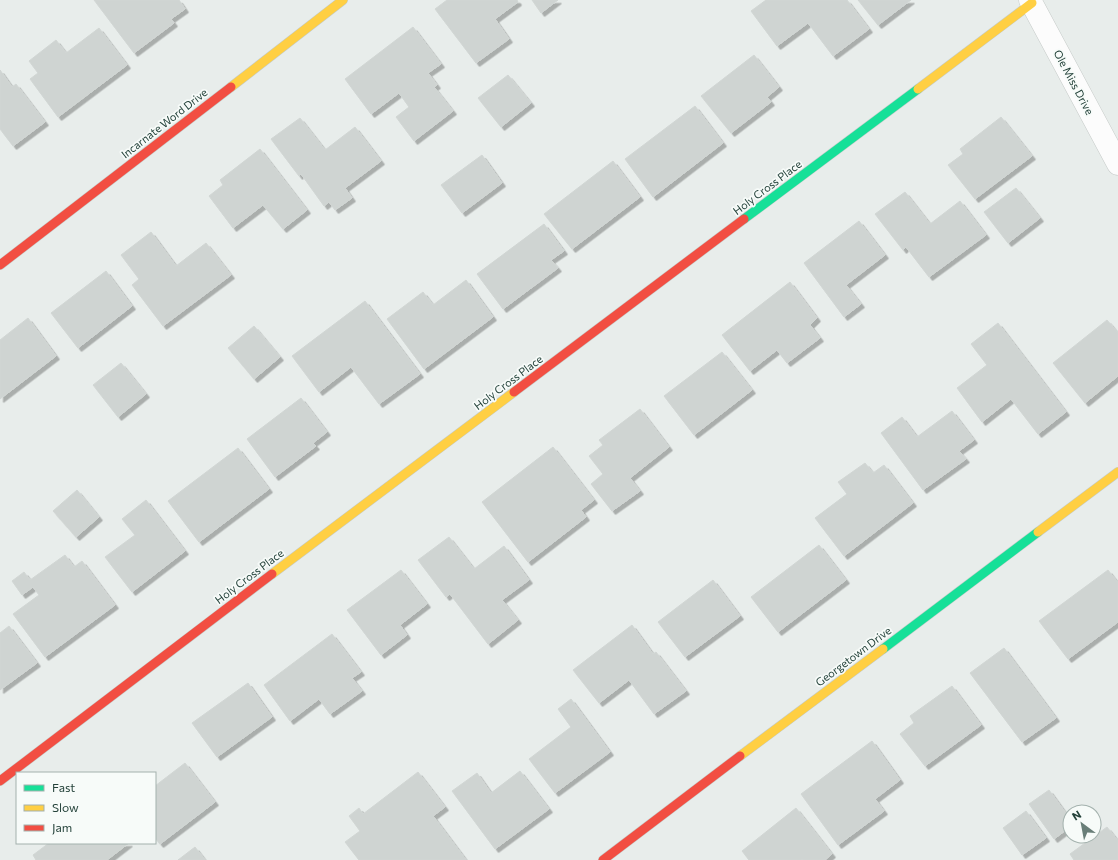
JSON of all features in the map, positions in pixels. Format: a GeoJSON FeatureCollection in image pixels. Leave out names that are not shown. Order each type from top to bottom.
{"type":"FeatureCollection","features":[{"type":"Feature","properties":{"kind":"street","name":"Incarnate Word Drive"},"geometry":{"type":"LineString","coordinates":[[0,265],[343,0]]}},
{"type":"Feature","properties":{"kind":"street","name":"Ole Miss Drive"},"geometry":{"type":"LineString","coordinates":[[1031,2],[1118,164]]}},
{"type":"Feature","properties":{"kind":"street","name":"Holy Cross Place"},"geometry":{"type":"LineString","coordinates":[[0,781],[1031,2]]}},
{"type":"Feature","properties":{"kind":"street","name":"Georgetown Drive"},"geometry":{"type":"LineString","coordinates":[[603,860],[1118,472]]}},
{"type":"Feature","properties":{"kind":"building"},"geometry":{"type":"Polygon","coordinates":[[[94,0],[179,0],[185,9],[171,19],[174,23],[134,53],[94,0]]]}},
{"type":"Feature","properties":{"kind":"building"},"geometry":{"type":"Polygon","coordinates":[[[447,0],[517,0],[518,2],[495,19],[509,39],[476,63],[435,9],[447,0]]]}},
{"type":"Feature","properties":{"kind":"building"},"geometry":{"type":"Polygon","coordinates":[[[532,0],[558,0],[541,13],[532,0]]]}},
{"type":"Feature","properties":{"kind":"building"},"geometry":{"type":"Polygon","coordinates":[[[766,0],[847,0],[869,29],[833,56],[808,23],[777,46],[751,11],[766,0]]]}},
{"type":"Feature","properties":{"kind":"building"},"geometry":{"type":"Polygon","coordinates":[[[858,0],[911,0],[878,25],[858,0]]]}},
{"type":"Feature","properties":{"kind":"building"},"geometry":{"type":"Polygon","coordinates":[[[413,27],[441,64],[428,73],[437,85],[434,87],[453,111],[414,141],[396,117],[409,107],[399,93],[371,114],[345,79],[413,27]]]}},
{"type":"Feature","properties":{"kind":"building"},"geometry":{"type":"Polygon","coordinates":[[[99,28],[127,65],[58,117],[30,79],[38,73],[29,61],[56,40],[66,53],[99,28]]]}},
{"type":"Feature","properties":{"kind":"building"},"geometry":{"type":"Polygon","coordinates":[[[754,55],[779,87],[767,97],[771,102],[731,133],[701,96],[754,55]]]}},
{"type":"Feature","properties":{"kind":"building"},"geometry":{"type":"Polygon","coordinates":[[[0,70],[12,87],[16,84],[45,122],[13,146],[0,129],[0,70]]]}},
{"type":"Feature","properties":{"kind":"building"},"geometry":{"type":"Polygon","coordinates":[[[508,75],[531,103],[501,127],[478,98],[508,75]]]}},
{"type":"Feature","properties":{"kind":"building"},"geometry":{"type":"Polygon","coordinates":[[[695,106],[723,143],[653,197],[625,159],[695,106]]]}},
{"type":"Feature","properties":{"kind":"building"},"geometry":{"type":"Polygon","coordinates":[[[1001,117],[1032,156],[975,199],[948,165],[963,154],[960,149],[1001,117]]]}},
{"type":"Feature","properties":{"kind":"building"},"geometry":{"type":"Polygon","coordinates":[[[300,118],[325,150],[355,127],[381,161],[345,188],[352,198],[335,210],[329,202],[324,206],[301,174],[299,176],[271,139],[300,118]]]}},
{"type":"Feature","properties":{"kind":"building"},"geometry":{"type":"Polygon","coordinates":[[[260,149],[307,210],[283,229],[263,205],[233,228],[209,196],[223,185],[220,180],[260,149]]]}},
{"type":"Feature","properties":{"kind":"building"},"geometry":{"type":"Polygon","coordinates":[[[482,155],[502,183],[462,213],[441,185],[482,155]]]}},
{"type":"Feature","properties":{"kind":"building"},"geometry":{"type":"Polygon","coordinates":[[[613,161],[640,197],[572,249],[544,214],[613,161]]]}},
{"type":"Feature","properties":{"kind":"building"},"geometry":{"type":"Polygon","coordinates":[[[1016,188],[1040,218],[1008,243],[984,212],[1016,188]]]}},
{"type":"Feature","properties":{"kind":"building"},"geometry":{"type":"Polygon","coordinates":[[[905,192],[930,224],[960,201],[986,235],[929,277],[906,247],[903,250],[875,214],[905,192]]]}},
{"type":"Feature","properties":{"kind":"building"},"geometry":{"type":"Polygon","coordinates":[[[859,221],[885,255],[846,285],[861,304],[844,317],[804,263],[859,221]]]}},
{"type":"Feature","properties":{"kind":"building"},"geometry":{"type":"Polygon","coordinates":[[[544,224],[564,251],[551,260],[558,268],[503,309],[477,274],[544,224]]]}},
{"type":"Feature","properties":{"kind":"building"},"geometry":{"type":"Polygon","coordinates":[[[151,232],[176,266],[206,243],[231,275],[163,326],[132,285],[139,279],[121,255],[151,232]]]}},
{"type":"Feature","properties":{"kind":"building"},"geometry":{"type":"Polygon","coordinates":[[[106,271],[132,306],[78,348],[51,313],[106,271]]]}},
{"type":"Feature","properties":{"kind":"building"},"geometry":{"type":"Polygon","coordinates":[[[466,280],[493,317],[424,369],[387,319],[423,292],[433,305],[466,280]]]}},
{"type":"Feature","properties":{"kind":"building"},"geometry":{"type":"Polygon","coordinates":[[[790,282],[817,318],[810,325],[820,338],[787,363],[777,350],[750,371],[722,335],[790,282]]]}},
{"type":"Feature","properties":{"kind":"building"},"geometry":{"type":"Polygon","coordinates":[[[365,301],[420,374],[379,404],[351,367],[319,392],[292,356],[365,301]]]}},
{"type":"Feature","properties":{"kind":"building"},"geometry":{"type":"Polygon","coordinates":[[[28,318],[56,356],[0,399],[0,340],[28,318]]]}},
{"type":"Feature","properties":{"kind":"building"},"geometry":{"type":"Polygon","coordinates":[[[1107,320],[1118,333],[1118,376],[1085,403],[1053,363],[1107,320]]]}},
{"type":"Feature","properties":{"kind":"building"},"geometry":{"type":"Polygon","coordinates":[[[998,323],[1066,412],[1038,434],[1011,399],[982,422],[957,388],[987,365],[971,344],[998,323]]]}},
{"type":"Feature","properties":{"kind":"building"},"geometry":{"type":"Polygon","coordinates":[[[254,326],[280,357],[254,379],[228,348],[254,326]]]}},
{"type":"Feature","properties":{"kind":"building"},"geometry":{"type":"Polygon","coordinates":[[[722,352],[752,390],[694,435],[664,396],[722,352]]]}},
{"type":"Feature","properties":{"kind":"building"},"geometry":{"type":"Polygon","coordinates":[[[121,363],[146,394],[118,417],[93,385],[121,363]]]}},
{"type":"Feature","properties":{"kind":"building"},"geometry":{"type":"Polygon","coordinates":[[[301,398],[327,432],[313,443],[316,446],[275,477],[247,439],[301,398]]]}},
{"type":"Feature","properties":{"kind":"building"},"geometry":{"type":"Polygon","coordinates":[[[640,409],[669,447],[630,478],[640,491],[612,511],[591,484],[603,474],[589,456],[603,445],[599,440],[640,409]]]}},
{"type":"Feature","properties":{"kind":"building"},"geometry":{"type":"Polygon","coordinates":[[[952,411],[974,440],[959,451],[966,459],[923,490],[881,433],[902,417],[917,437],[952,411]]]}},
{"type":"Feature","properties":{"kind":"building"},"geometry":{"type":"Polygon","coordinates":[[[553,447],[594,500],[581,510],[586,517],[528,562],[482,502],[553,447]]]}},
{"type":"Feature","properties":{"kind":"building"},"geometry":{"type":"Polygon","coordinates":[[[238,448],[269,489],[199,542],[168,501],[238,448]]]}},
{"type":"Feature","properties":{"kind":"building"},"geometry":{"type":"Polygon","coordinates":[[[865,463],[873,473],[884,465],[913,503],[844,556],[815,518],[847,494],[838,482],[865,463]]]}},
{"type":"Feature","properties":{"kind":"building"},"geometry":{"type":"Polygon","coordinates":[[[77,490],[99,517],[76,537],[53,511],[77,490]]]}},
{"type":"Feature","properties":{"kind":"building"},"geometry":{"type":"Polygon","coordinates":[[[146,500],[185,551],[132,592],[105,557],[135,535],[122,519],[146,500]]]}},
{"type":"Feature","properties":{"kind":"building"},"geometry":{"type":"Polygon","coordinates":[[[449,537],[474,569],[504,546],[529,580],[502,600],[518,620],[488,644],[450,594],[446,597],[418,560],[449,537]]]}},
{"type":"Feature","properties":{"kind":"building"},"geometry":{"type":"Polygon","coordinates":[[[819,545],[846,580],[778,632],[751,597],[819,545]]]}},
{"type":"Feature","properties":{"kind":"building"},"geometry":{"type":"Polygon","coordinates":[[[65,555],[74,567],[82,561],[115,605],[45,657],[13,614],[39,595],[33,587],[22,595],[12,581],[24,572],[30,580],[65,555]]]}},
{"type":"Feature","properties":{"kind":"building"},"geometry":{"type":"Polygon","coordinates":[[[401,570],[427,604],[400,625],[407,635],[381,655],[347,610],[401,570]]]}},
{"type":"Feature","properties":{"kind":"building"},"geometry":{"type":"Polygon","coordinates":[[[1108,570],[1118,583],[1118,622],[1068,659],[1039,621],[1108,570]]]}},
{"type":"Feature","properties":{"kind":"building"},"geometry":{"type":"Polygon","coordinates":[[[713,580],[740,616],[685,657],[658,622],[713,580]]]}},
{"type":"Feature","properties":{"kind":"building"},"geometry":{"type":"Polygon","coordinates":[[[632,625],[653,654],[656,652],[686,691],[654,714],[629,680],[599,703],[573,670],[632,625]]]}},
{"type":"Feature","properties":{"kind":"building"},"geometry":{"type":"Polygon","coordinates":[[[9,626],[37,663],[0,690],[0,633],[9,626]]]}},
{"type":"Feature","properties":{"kind":"building"},"geometry":{"type":"Polygon","coordinates":[[[332,634],[361,672],[352,678],[362,691],[330,714],[319,699],[290,721],[264,685],[332,634]]]}},
{"type":"Feature","properties":{"kind":"building"},"geometry":{"type":"Polygon","coordinates":[[[1004,648],[1056,718],[1022,742],[970,673],[1004,648]]]}},
{"type":"Feature","properties":{"kind":"building"},"geometry":{"type":"Polygon","coordinates":[[[248,683],[272,717],[217,757],[192,723],[248,683]]]}},
{"type":"Feature","properties":{"kind":"building"},"geometry":{"type":"Polygon","coordinates":[[[952,686],[981,725],[925,766],[900,734],[914,723],[910,716],[952,686]]]}},
{"type":"Feature","properties":{"kind":"building"},"geometry":{"type":"Polygon","coordinates":[[[571,699],[610,752],[555,793],[529,759],[571,727],[558,709],[571,699]]]}},
{"type":"Feature","properties":{"kind":"building"},"geometry":{"type":"Polygon","coordinates":[[[872,741],[900,780],[875,799],[884,811],[838,845],[801,794],[872,741]]]}},
{"type":"Feature","properties":{"kind":"building"},"geometry":{"type":"Polygon","coordinates":[[[185,763],[215,802],[160,844],[156,839],[156,785],[185,763]]]}},
{"type":"Feature","properties":{"kind":"building"},"geometry":{"type":"Polygon","coordinates":[[[520,771],[549,809],[495,849],[452,791],[477,773],[491,793],[520,771]]]}},
{"type":"Feature","properties":{"kind":"building"},"geometry":{"type":"Polygon","coordinates":[[[418,772],[445,807],[433,816],[466,860],[359,860],[345,842],[360,831],[349,816],[359,808],[363,814],[418,772]]]}},
{"type":"Feature","properties":{"kind":"building"},"geometry":{"type":"Polygon","coordinates":[[[1049,790],[1062,808],[1062,833],[1054,839],[1029,804],[1049,790]]]}},
{"type":"Feature","properties":{"kind":"building"},"geometry":{"type":"Polygon","coordinates":[[[796,808],[832,854],[825,860],[749,860],[742,851],[796,808]]]}},
{"type":"Feature","properties":{"kind":"building"},"geometry":{"type":"Polygon","coordinates":[[[1026,811],[1046,838],[1022,855],[1003,828],[1026,811]]]}},
{"type":"Feature","properties":{"kind":"building"},"geometry":{"type":"Polygon","coordinates":[[[1107,827],[1118,841],[1118,860],[1074,860],[1070,854],[1084,844],[1102,844],[1102,831],[1107,827]]]}},
{"type":"Feature","properties":{"kind":"building"},"geometry":{"type":"Polygon","coordinates":[[[48,844],[128,844],[107,860],[36,860],[33,855],[48,844]]]}},
{"type":"Feature","properties":{"kind":"building"},"geometry":{"type":"Polygon","coordinates":[[[195,847],[205,860],[178,860],[195,847]]]}},
{"type":"Feature","properties":{"kind":"traffic: fast"},"geometry":{"type":"LineString","coordinates":[[744,219],[918,89]]}},
{"type":"Feature","properties":{"kind":"traffic: fast"},"geometry":{"type":"LineString","coordinates":[[883,649],[1038,532]]}},
{"type":"Feature","properties":{"kind":"traffic: slow"},"geometry":{"type":"LineString","coordinates":[[231,87],[343,0]]}},
{"type":"Feature","properties":{"kind":"traffic: slow"},"geometry":{"type":"LineString","coordinates":[[918,89],[1032,3]]}},
{"type":"Feature","properties":{"kind":"traffic: slow"},"geometry":{"type":"LineString","coordinates":[[272,574],[514,392]]}},
{"type":"Feature","properties":{"kind":"traffic: slow"},"geometry":{"type":"LineString","coordinates":[[1038,532],[1118,472]]}},
{"type":"Feature","properties":{"kind":"traffic: slow"},"geometry":{"type":"LineString","coordinates":[[740,756],[883,649]]}},
{"type":"Feature","properties":{"kind":"traffic: jam"},"geometry":{"type":"LineString","coordinates":[[0,265],[231,87]]}},
{"type":"Feature","properties":{"kind":"traffic: jam"},"geometry":{"type":"LineString","coordinates":[[514,392],[744,219]]}},
{"type":"Feature","properties":{"kind":"traffic: jam"},"geometry":{"type":"LineString","coordinates":[[0,781],[272,574]]}},
{"type":"Feature","properties":{"kind":"traffic: jam"},"geometry":{"type":"LineString","coordinates":[[603,860],[740,756]]}}]}
